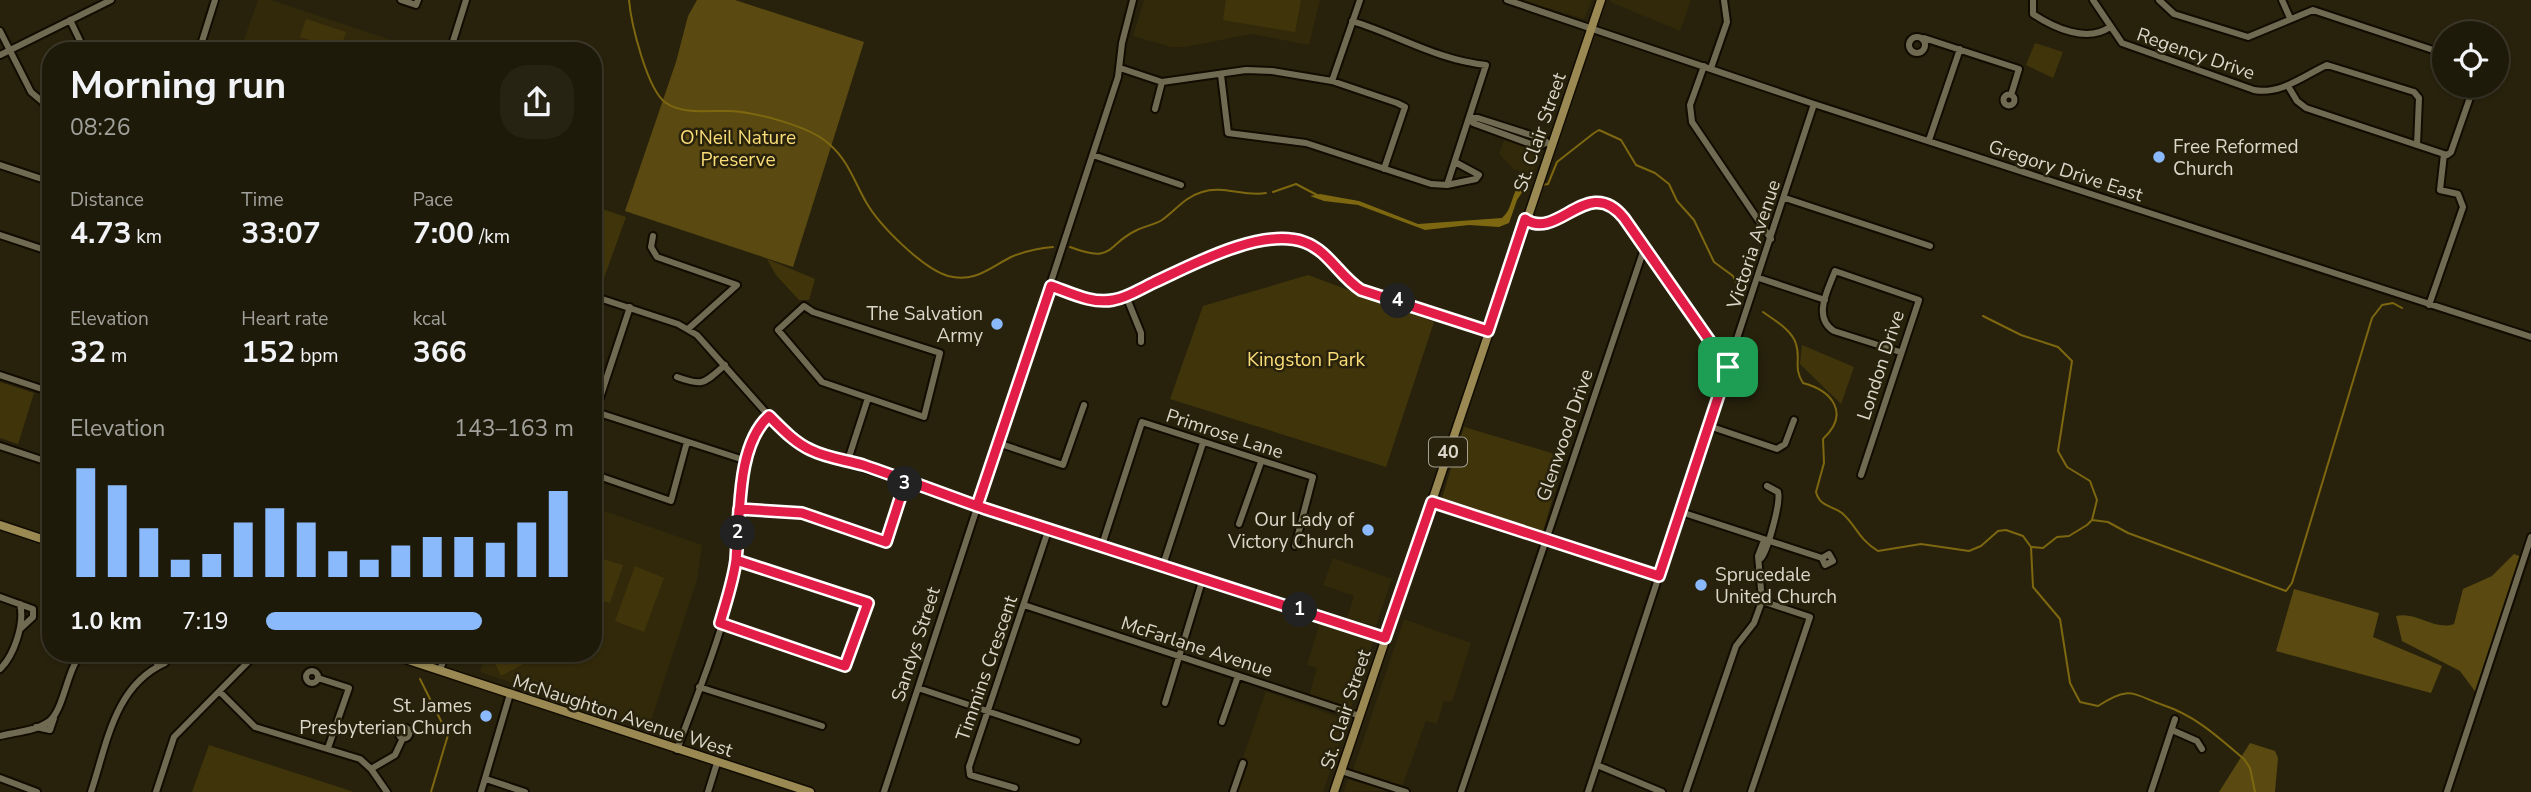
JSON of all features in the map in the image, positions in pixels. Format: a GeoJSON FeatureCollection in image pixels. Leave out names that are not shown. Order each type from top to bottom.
{"type":"FeatureCollection","features":[{"type":"Feature","properties":{"kind":"main road","name":"St. Clair Street"},"geometry":{"type":"LineString","coordinates":[[1334,792],[1538,184],[1545,145],[1601,0]]}},
{"type":"Feature","properties":{"kind":"main road"},"geometry":{"type":"LineString","coordinates":[[0,525],[42,539]]}},
{"type":"Feature","properties":{"kind":"main road","name":"McNaughton Avenue West"},"geometry":{"type":"LineString","coordinates":[[415,662],[810,792]]}},
{"type":"Feature","properties":{"kind":"street"},"geometry":{"type":"LineString","coordinates":[[0,55],[111,0]]}},
{"type":"Feature","properties":{"kind":"street"},"geometry":{"type":"LineString","coordinates":[[202,42],[215,0]]}},
{"type":"Feature","properties":{"kind":"street"},"geometry":{"type":"LineString","coordinates":[[401,0],[415,5],[418,0]]}},
{"type":"Feature","properties":{"kind":"street"},"geometry":{"type":"LineString","coordinates":[[453,42],[467,0]]}},
{"type":"Feature","properties":{"kind":"street","name":"Sandys Street"},"geometry":{"type":"LineString","coordinates":[[884,792],[1093,155],[1120,68],[1122,43],[1133,0]]}},
{"type":"Feature","properties":{"kind":"street"},"geometry":{"type":"LineString","coordinates":[[1332,81],[1360,0]]}},
{"type":"Feature","properties":{"kind":"street","name":"Gregory Drive East"},"geometry":{"type":"LineString","coordinates":[[1507,0],[1814,104],[2531,337]]}},
{"type":"Feature","properties":{"kind":"street"},"geometry":{"type":"LineString","coordinates":[[1724,0],[1727,22],[1690,105],[1692,122],[1771,239]]}},
{"type":"Feature","properties":{"kind":"street"},"geometry":{"type":"LineString","coordinates":[[2032,0],[2033,14],[2055,25],[2087,36],[2110,27]]}},
{"type":"Feature","properties":{"kind":"street","name":"Regency Drive"},"geometry":{"type":"LineString","coordinates":[[2093,0],[2122,43],[2142,53],[2254,90],[2268,91],[2288,86],[2331,65],[2414,92],[2418,98],[2417,145]]}},
{"type":"Feature","properties":{"kind":"street"},"geometry":{"type":"LineString","coordinates":[[2159,0],[2174,14],[2243,36],[2261,34],[2290,18],[2314,10],[2432,50]]}},
{"type":"Feature","properties":{"kind":"street"},"geometry":{"type":"LineString","coordinates":[[2282,0],[2290,18]]}},
{"type":"Feature","properties":{"kind":"street"},"geometry":{"type":"LineString","coordinates":[[70,20],[81,42]]}},
{"type":"Feature","properties":{"kind":"street"},"geometry":{"type":"LineString","coordinates":[[1352,21],[1382,30],[1419,49],[1455,61],[1486,65],[1447,185]]}},
{"type":"Feature","properties":{"kind":"street"},"geometry":{"type":"LineString","coordinates":[[0,31],[31,92],[42,101]]}},
{"type":"Feature","properties":{"kind":"street"},"geometry":{"type":"LineString","coordinates":[[1924,38],[2019,69],[2011,95]]}},
{"type":"Feature","properties":{"kind":"street"},"geometry":{"type":"LineString","coordinates":[[1929,140],[1961,49]]}},
{"type":"Feature","properties":{"kind":"street"},"geometry":{"type":"LineString","coordinates":[[1120,68],[1162,82],[1259,70],[1332,81],[1405,107],[1384,169]]}},
{"type":"Feature","properties":{"kind":"street"},"geometry":{"type":"LineString","coordinates":[[1222,75],[1228,133],[1306,143],[1431,184],[1447,185],[1479,176],[1455,163]]}},
{"type":"Feature","properties":{"kind":"street"},"geometry":{"type":"LineString","coordinates":[[1155,109],[1162,82]]}},
{"type":"Feature","properties":{"kind":"street"},"geometry":{"type":"LineString","coordinates":[[2288,86],[2297,101],[2306,108],[2444,154],[2451,152],[2470,98]]}},
{"type":"Feature","properties":{"kind":"street","name":"Victoria Avenue"},"geometry":{"type":"LineString","coordinates":[[1588,792],[1814,104]]}},
{"type":"Feature","properties":{"kind":"street"},"geometry":{"type":"LineString","coordinates":[[1469,118],[1478,118],[1543,139],[1545,145]]}},
{"type":"Feature","properties":{"kind":"street"},"geometry":{"type":"LineString","coordinates":[[2428,305],[2463,206],[2458,194],[2440,190],[2444,154]]}},
{"type":"Feature","properties":{"kind":"street"},"geometry":{"type":"LineString","coordinates":[[1093,155],[1181,185]]}},
{"type":"Feature","properties":{"kind":"street"},"geometry":{"type":"LineString","coordinates":[[0,165],[42,179]]}},
{"type":"Feature","properties":{"kind":"street"},"geometry":{"type":"LineString","coordinates":[[1785,198],[1930,246]]}},
{"type":"Feature","properties":{"kind":"street"},"geometry":{"type":"LineString","coordinates":[[1525,219],[1533,224],[1544,224],[1587,204],[1604,203],[1619,213],[1728,367]]}},
{"type":"Feature","properties":{"kind":"street"},"geometry":{"type":"LineString","coordinates":[[0,235],[42,249]]}},
{"type":"Feature","properties":{"kind":"street"},"geometry":{"type":"LineString","coordinates":[[653,236],[651,247],[657,257],[737,285],[688,329]]}},
{"type":"Feature","properties":{"kind":"street"},"geometry":{"type":"LineString","coordinates":[[1051,286],[1100,301],[1126,296],[1218,253],[1268,241],[1295,239],[1321,252],[1348,282],[1361,290],[1488,331]]}},
{"type":"Feature","properties":{"kind":"street","name":"Glenwood Drive"},"geometry":{"type":"LineString","coordinates":[[1461,792],[1644,248]]}},
{"type":"Feature","properties":{"kind":"street","name":"London Drive"},"geometry":{"type":"LineString","coordinates":[[1825,300],[1835,271],[1919,300],[1861,475]]}},
{"type":"Feature","properties":{"kind":"street"},"geometry":{"type":"LineString","coordinates":[[1759,278],[1825,300],[1823,319],[1831,329],[1900,352]]}},
{"type":"Feature","properties":{"kind":"street"},"geometry":{"type":"LineString","coordinates":[[1126,296],[1141,333],[1141,342]]}},
{"type":"Feature","properties":{"kind":"street"},"geometry":{"type":"LineString","coordinates":[[602,299],[688,329],[725,365],[769,416],[811,451],[848,460],[977,506],[1385,638]]}},
{"type":"Feature","properties":{"kind":"street"},"geometry":{"type":"LineString","coordinates":[[804,306],[813,312],[940,353],[924,417],[868,398],[822,382],[778,330],[804,306]]}},
{"type":"Feature","properties":{"kind":"street"},"geometry":{"type":"LineString","coordinates":[[602,392],[630,307]]}},
{"type":"Feature","properties":{"kind":"street"},"geometry":{"type":"LineString","coordinates":[[677,377],[694,383],[705,383],[725,365]]}},
{"type":"Feature","properties":{"kind":"street"},"geometry":{"type":"LineString","coordinates":[[0,375],[42,389]]}},
{"type":"Feature","properties":{"kind":"street"},"geometry":{"type":"LineString","coordinates":[[848,460],[868,398]]}},
{"type":"Feature","properties":{"kind":"street"},"geometry":{"type":"LineString","coordinates":[[998,443],[1063,465],[1084,405]]}},
{"type":"Feature","properties":{"kind":"street"},"geometry":{"type":"LineString","coordinates":[[677,750],[720,623],[736,560],[739,509],[747,461],[760,425],[769,416]]}},
{"type":"Feature","properties":{"kind":"street"},"geometry":{"type":"LineString","coordinates":[[602,418],[747,461]]}},
{"type":"Feature","properties":{"kind":"street"},"geometry":{"type":"LineString","coordinates":[[1709,426],[1777,449],[1785,444],[1794,420]]}},
{"type":"Feature","properties":{"kind":"street","name":"Primrose Lane"},"geometry":{"type":"LineString","coordinates":[[1102,545],[1142,422],[1313,477],[1295,547]]}},
{"type":"Feature","properties":{"kind":"street"},"geometry":{"type":"LineString","coordinates":[[602,477],[671,501],[688,442]]}},
{"type":"Feature","properties":{"kind":"street"},"geometry":{"type":"LineString","coordinates":[[1163,565],[1203,443]]}},
{"type":"Feature","properties":{"kind":"street"},"geometry":{"type":"LineString","coordinates":[[0,446],[42,460]]}},
{"type":"Feature","properties":{"kind":"street"},"geometry":{"type":"LineString","coordinates":[[1239,524],[1261,462]]}},
{"type":"Feature","properties":{"kind":"street"},"geometry":{"type":"LineString","coordinates":[[739,509],[802,513],[886,542],[906,480]]}},
{"type":"Feature","properties":{"kind":"street"},"geometry":{"type":"LineString","coordinates":[[1686,792],[1735,646],[1754,623],[1762,601],[1760,559],[1764,558],[1779,496],[1768,486]]}},
{"type":"Feature","properties":{"kind":"street"},"geometry":{"type":"LineString","coordinates":[[1432,502],[1659,576]]}},
{"type":"Feature","properties":{"kind":"street"},"geometry":{"type":"LineString","coordinates":[[1681,512],[1822,558]]}},
{"type":"Feature","properties":{"kind":"street","name":"Timmins Crescent"},"geometry":{"type":"LineString","coordinates":[[1015,788],[970,773],[1049,528]]}},
{"type":"Feature","properties":{"kind":"street"},"geometry":{"type":"LineString","coordinates":[[2447,792],[2531,537]]}},
{"type":"Feature","properties":{"kind":"street"},"geometry":{"type":"LineString","coordinates":[[720,623],[845,666],[868,603],[736,560]]}},
{"type":"Feature","properties":{"kind":"street"},"geometry":{"type":"LineString","coordinates":[[1165,703],[1203,578]]}},
{"type":"Feature","properties":{"kind":"street"},"geometry":{"type":"LineString","coordinates":[[0,597],[30,607],[34,614],[19,630]]}},
{"type":"Feature","properties":{"kind":"street"},"geometry":{"type":"LineString","coordinates":[[1751,792],[1810,617],[1762,601]]}},
{"type":"Feature","properties":{"kind":"street"},"geometry":{"type":"LineString","coordinates":[[0,669],[7,661],[19,630],[22,616],[20,604]]}},
{"type":"Feature","properties":{"kind":"street","name":"McFarlane Avenue"},"geometry":{"type":"LineString","coordinates":[[1024,605],[1360,716]]}},
{"type":"Feature","properties":{"kind":"street"},"geometry":{"type":"LineString","coordinates":[[0,736],[34,727],[54,717],[73,662]]}},
{"type":"Feature","properties":{"kind":"street"},"geometry":{"type":"LineString","coordinates":[[157,662],[157,667]]}},
{"type":"Feature","properties":{"kind":"street"},"geometry":{"type":"LineString","coordinates":[[92,792],[122,698],[165,662]]}},
{"type":"Feature","properties":{"kind":"street"},"geometry":{"type":"LineString","coordinates":[[156,792],[174,737],[248,662]]}},
{"type":"Feature","properties":{"kind":"street"},"geometry":{"type":"LineString","coordinates":[[440,670],[443,662]]}},
{"type":"Feature","properties":{"kind":"street"},"geometry":{"type":"LineString","coordinates":[[1222,722],[1238,676]]}},
{"type":"Feature","properties":{"kind":"street"},"geometry":{"type":"LineString","coordinates":[[318,678],[349,688],[328,748]]}},
{"type":"Feature","properties":{"kind":"street"},"geometry":{"type":"LineString","coordinates":[[699,687],[822,726]]}},
{"type":"Feature","properties":{"kind":"street"},"geometry":{"type":"LineString","coordinates":[[918,688],[1077,741]]}},
{"type":"Feature","properties":{"kind":"street"},"geometry":{"type":"LineString","coordinates":[[220,692],[255,727],[360,759],[371,769],[387,792]]}},
{"type":"Feature","properties":{"kind":"street"},"geometry":{"type":"LineString","coordinates":[[481,792],[510,694]]}},
{"type":"Feature","properties":{"kind":"street"},"geometry":{"type":"LineString","coordinates":[[2151,792],[2175,719]]}},
{"type":"Feature","properties":{"kind":"street"},"geometry":{"type":"LineString","coordinates":[[2172,730],[2197,741],[2202,749]]}},
{"type":"Feature","properties":{"kind":"street"},"geometry":{"type":"LineString","coordinates":[[371,769],[395,755],[402,738]]}},
{"type":"Feature","properties":{"kind":"street"},"geometry":{"type":"LineString","coordinates":[[708,792],[717,763]]}},
{"type":"Feature","properties":{"kind":"street"},"geometry":{"type":"LineString","coordinates":[[1233,792],[1243,763]]}},
{"type":"Feature","properties":{"kind":"street"},"geometry":{"type":"LineString","coordinates":[[1597,765],[1662,792]]}},
{"type":"Feature","properties":{"kind":"street"},"geometry":{"type":"LineString","coordinates":[[1341,771],[1406,792]]}},
{"type":"Feature","properties":{"kind":"street"},"geometry":{"type":"LineString","coordinates":[[0,778],[37,792]]}},
{"type":"Feature","properties":{"kind":"street"},"geometry":{"type":"LineString","coordinates":[[486,779],[525,792]]}},
{"type":"Feature","properties":{"kind":"shaded area"},"geometry":{"type":"Polygon","coordinates":[[[258,0],[271,0],[397,42],[243,42],[258,0]]]}},
{"type":"Feature","properties":{"kind":"shaded area"},"geometry":{"type":"Polygon","coordinates":[[[1144,0],[1320,0],[1309,45],[1251,34],[1186,47],[1171,47],[1133,36],[1144,0]]]}},
{"type":"Feature","properties":{"kind":"shaded area"},"geometry":{"type":"Polygon","coordinates":[[[1521,0],[1592,0],[1584,19],[1521,0]]]}},
{"type":"Feature","properties":{"kind":"shaded area"},"geometry":{"type":"Polygon","coordinates":[[[1691,0],[1680,31],[1610,2],[1691,0]]]}},
{"type":"Feature","properties":{"kind":"shaded area"},"geometry":{"type":"Polygon","coordinates":[[[1505,138],[1539,150],[1533,176],[1513,169],[1499,154],[1505,138]]]}},
{"type":"Feature","properties":{"kind":"shaded area"},"geometry":{"type":"Polygon","coordinates":[[[1530,180],[1517,200],[1509,223],[1499,227],[1469,225],[1425,230],[1358,205],[1324,201],[1310,196],[1320,194],[1359,201],[1418,224],[1502,218],[1519,186],[1530,180]]]}},
{"type":"Feature","properties":{"kind":"shaded area"},"geometry":{"type":"Polygon","coordinates":[[[602,510],[702,545],[697,580],[648,730],[480,672],[483,662],[602,662],[602,510]]]}},
{"type":"Feature","properties":{"kind":"shaded area"},"geometry":{"type":"Polygon","coordinates":[[[1333,558],[1392,579],[1376,626],[1347,618],[1354,596],[1323,585],[1333,558]]]}},
{"type":"Feature","properties":{"kind":"shaded area"},"geometry":{"type":"Polygon","coordinates":[[[1404,619],[1471,643],[1452,702],[1444,701],[1437,724],[1426,721],[1402,787],[1353,770],[1404,619]]]}},
{"type":"Feature","properties":{"kind":"shaded area"},"geometry":{"type":"Polygon","coordinates":[[[1320,622],[1374,639],[1351,709],[1309,696],[1317,668],[1307,665],[1320,622]]]}},
{"type":"Feature","properties":{"kind":"shaded area"},"geometry":{"type":"Polygon","coordinates":[[[1266,691],[1338,717],[1345,728],[1323,792],[1238,792],[1248,762],[1242,760],[1266,691]]]}},
{"type":"Feature","properties":{"kind":"shaded area"},"geometry":{"type":"Polygon","coordinates":[[[1348,779],[1392,791],[1344,792],[1348,779]]]}},
{"type":"Feature","properties":{"kind":"green space","name":"O'Neil Nature Preserve"},"geometry":{"type":"Polygon","coordinates":[[[697,0],[735,0],[864,42],[793,267],[625,211],[676,62],[688,16],[697,0]]]}},
{"type":"Feature","properties":{"kind":"green space"},"geometry":{"type":"Polygon","coordinates":[[[1226,0],[1301,0],[1295,32],[1223,20],[1226,0]]]}},
{"type":"Feature","properties":{"kind":"green space"},"geometry":{"type":"Polygon","coordinates":[[[306,19],[346,32],[343,42],[315,42],[300,37],[306,19]]]}},
{"type":"Feature","properties":{"kind":"green space"},"geometry":{"type":"Polygon","coordinates":[[[2035,43],[2063,52],[2053,78],[2026,65],[2035,43]]]}},
{"type":"Feature","properties":{"kind":"green space"},"geometry":{"type":"Polygon","coordinates":[[[602,209],[626,217],[602,283],[602,209]]]}},
{"type":"Feature","properties":{"kind":"green space"},"geometry":{"type":"Polygon","coordinates":[[[767,259],[815,279],[809,300],[799,300],[776,275],[767,259]]]}},
{"type":"Feature","properties":{"kind":"green space","name":"Kingston Park"},"geometry":{"type":"Polygon","coordinates":[[[1308,275],[1434,322],[1386,467],[1170,399],[1203,306],[1308,275]]]}},
{"type":"Feature","properties":{"kind":"green space"},"geometry":{"type":"Polygon","coordinates":[[[1802,345],[1854,367],[1841,404],[1800,364],[1802,345]]]}},
{"type":"Feature","properties":{"kind":"green space"},"geometry":{"type":"Polygon","coordinates":[[[0,382],[34,393],[18,444],[0,438],[0,382]]]}},
{"type":"Feature","properties":{"kind":"green space"},"geometry":{"type":"Polygon","coordinates":[[[1464,427],[1565,457],[1543,531],[1442,498],[1464,427]]]}},
{"type":"Feature","properties":{"kind":"green space"},"geometry":{"type":"Polygon","coordinates":[[[2514,554],[2524,558],[2477,694],[2460,671],[2402,641],[2396,616],[2411,616],[2440,625],[2454,624],[2463,589],[2492,576],[2514,554]]]}},
{"type":"Feature","properties":{"kind":"green space"},"geometry":{"type":"Polygon","coordinates":[[[602,559],[623,565],[610,603],[602,601],[602,559]]]}},
{"type":"Feature","properties":{"kind":"green space"},"geometry":{"type":"Polygon","coordinates":[[[635,566],[664,578],[644,632],[615,621],[635,566]]]}},
{"type":"Feature","properties":{"kind":"green space"},"geometry":{"type":"Polygon","coordinates":[[[2294,589],[2379,613],[2373,637],[2442,666],[2431,693],[2276,651],[2294,589]]]}},
{"type":"Feature","properties":{"kind":"green space"},"geometry":{"type":"Polygon","coordinates":[[[494,662],[524,662],[525,663],[501,676],[494,662]]]}},
{"type":"Feature","properties":{"kind":"green space"},"geometry":{"type":"Polygon","coordinates":[[[2250,743],[2275,751],[2278,758],[2275,792],[2219,792],[2250,743]]]}},
{"type":"Feature","properties":{"kind":"green space"},"geometry":{"type":"Polygon","coordinates":[[[209,745],[354,792],[192,792],[209,745]]]}},
{"type":"Feature","properties":{"kind":"waterway"},"geometry":{"type":"LineString","coordinates":[[629,0],[646,71],[652,85],[666,103],[689,111],[729,111],[767,117],[820,137],[841,157],[866,202],[881,222],[902,245],[938,271],[948,276],[966,278],[989,270],[1016,255],[1053,247]]}},
{"type":"Feature","properties":{"kind":"waterway"},"geometry":{"type":"LineString","coordinates":[[1542,185],[1548,184],[1557,162],[1599,130],[1621,140],[1636,165],[1655,173],[1669,184],[1677,201],[1694,220],[1714,262],[1733,276],[1739,288]]}},
{"type":"Feature","properties":{"kind":"waterway"},"geometry":{"type":"LineString","coordinates":[[1273,192],[1296,184],[1317,195]]}},
{"type":"Feature","properties":{"kind":"waterway"},"geometry":{"type":"LineString","coordinates":[[1070,247],[1084,252],[1103,253],[1137,230],[1162,220],[1186,200],[1202,192],[1218,190],[1266,193]]}},
{"type":"Feature","properties":{"kind":"waterway"},"geometry":{"type":"LineString","coordinates":[[2092,520],[2108,522],[2128,533],[2286,591],[2292,583],[2372,318],[2382,305],[2393,303],[2402,308]]}},
{"type":"Feature","properties":{"kind":"waterway"},"geometry":{"type":"LineString","coordinates":[[1763,312],[1794,339],[1798,373],[1803,383],[1823,392],[1834,405],[1835,421],[1823,439],[1824,463],[1816,492],[1820,500],[1842,513],[1866,542],[1878,551],[1921,544],[1969,551],[1981,546],[1998,531],[2006,530],[2023,536],[2031,547],[2033,587],[2060,619],[2070,683],[2080,702],[2098,706],[2117,695],[2131,694],[2186,715],[2244,759],[2250,768],[2255,792]]}},
{"type":"Feature","properties":{"kind":"waterway"},"geometry":{"type":"LineString","coordinates":[[1983,316],[2021,335],[2058,347],[2072,361],[2058,451],[2067,467],[2090,481],[2097,500],[2092,520],[2087,525],[2069,536],[2057,537],[2043,548],[2032,547]]}},
{"type":"Feature","properties":{"kind":"waterway"},"geometry":{"type":"LineString","coordinates":[[420,679],[448,735],[431,792]]}},
{"type":"Feature","properties":{"kind":"place","name":"Free Reformed Church"},"geometry":{"type":"Point","coordinates":[2159,157]}},
{"type":"Feature","properties":{"kind":"place","name":"The Salvation Army"},"geometry":{"type":"Point","coordinates":[997,324]}},
{"type":"Feature","properties":{"kind":"place","name":"Our Lady of Victory Church"},"geometry":{"type":"Point","coordinates":[1368,530]}},
{"type":"Feature","properties":{"kind":"place","name":"Sprucedale United Church"},"geometry":{"type":"Point","coordinates":[1701,585]}},
{"type":"Feature","properties":{"kind":"place","name":"St. James Presbyterian Church"},"geometry":{"type":"Point","coordinates":[486,716]}},
{"type":"Feature","properties":{"kind":"route"},"geometry":{"type":"LineString","coordinates":[[1728,367],[1624,218],[1610,205],[1598,202],[1587,204],[1544,224],[1535,225],[1525,219],[1488,331],[1361,290],[1348,282],[1321,252],[1308,243],[1295,239],[1268,241],[1225,251],[1113,300],[1085,298],[1051,286],[977,506],[906,480],[886,542],[802,513],[739,509],[736,560],[868,603],[845,666],[720,623],[736,560],[741,484],[760,425],[769,416],[811,451],[848,460],[943,492],[970,502],[977,506],[986,509],[1385,638],[1432,502],[1659,576],[1728,367]]}}]}
